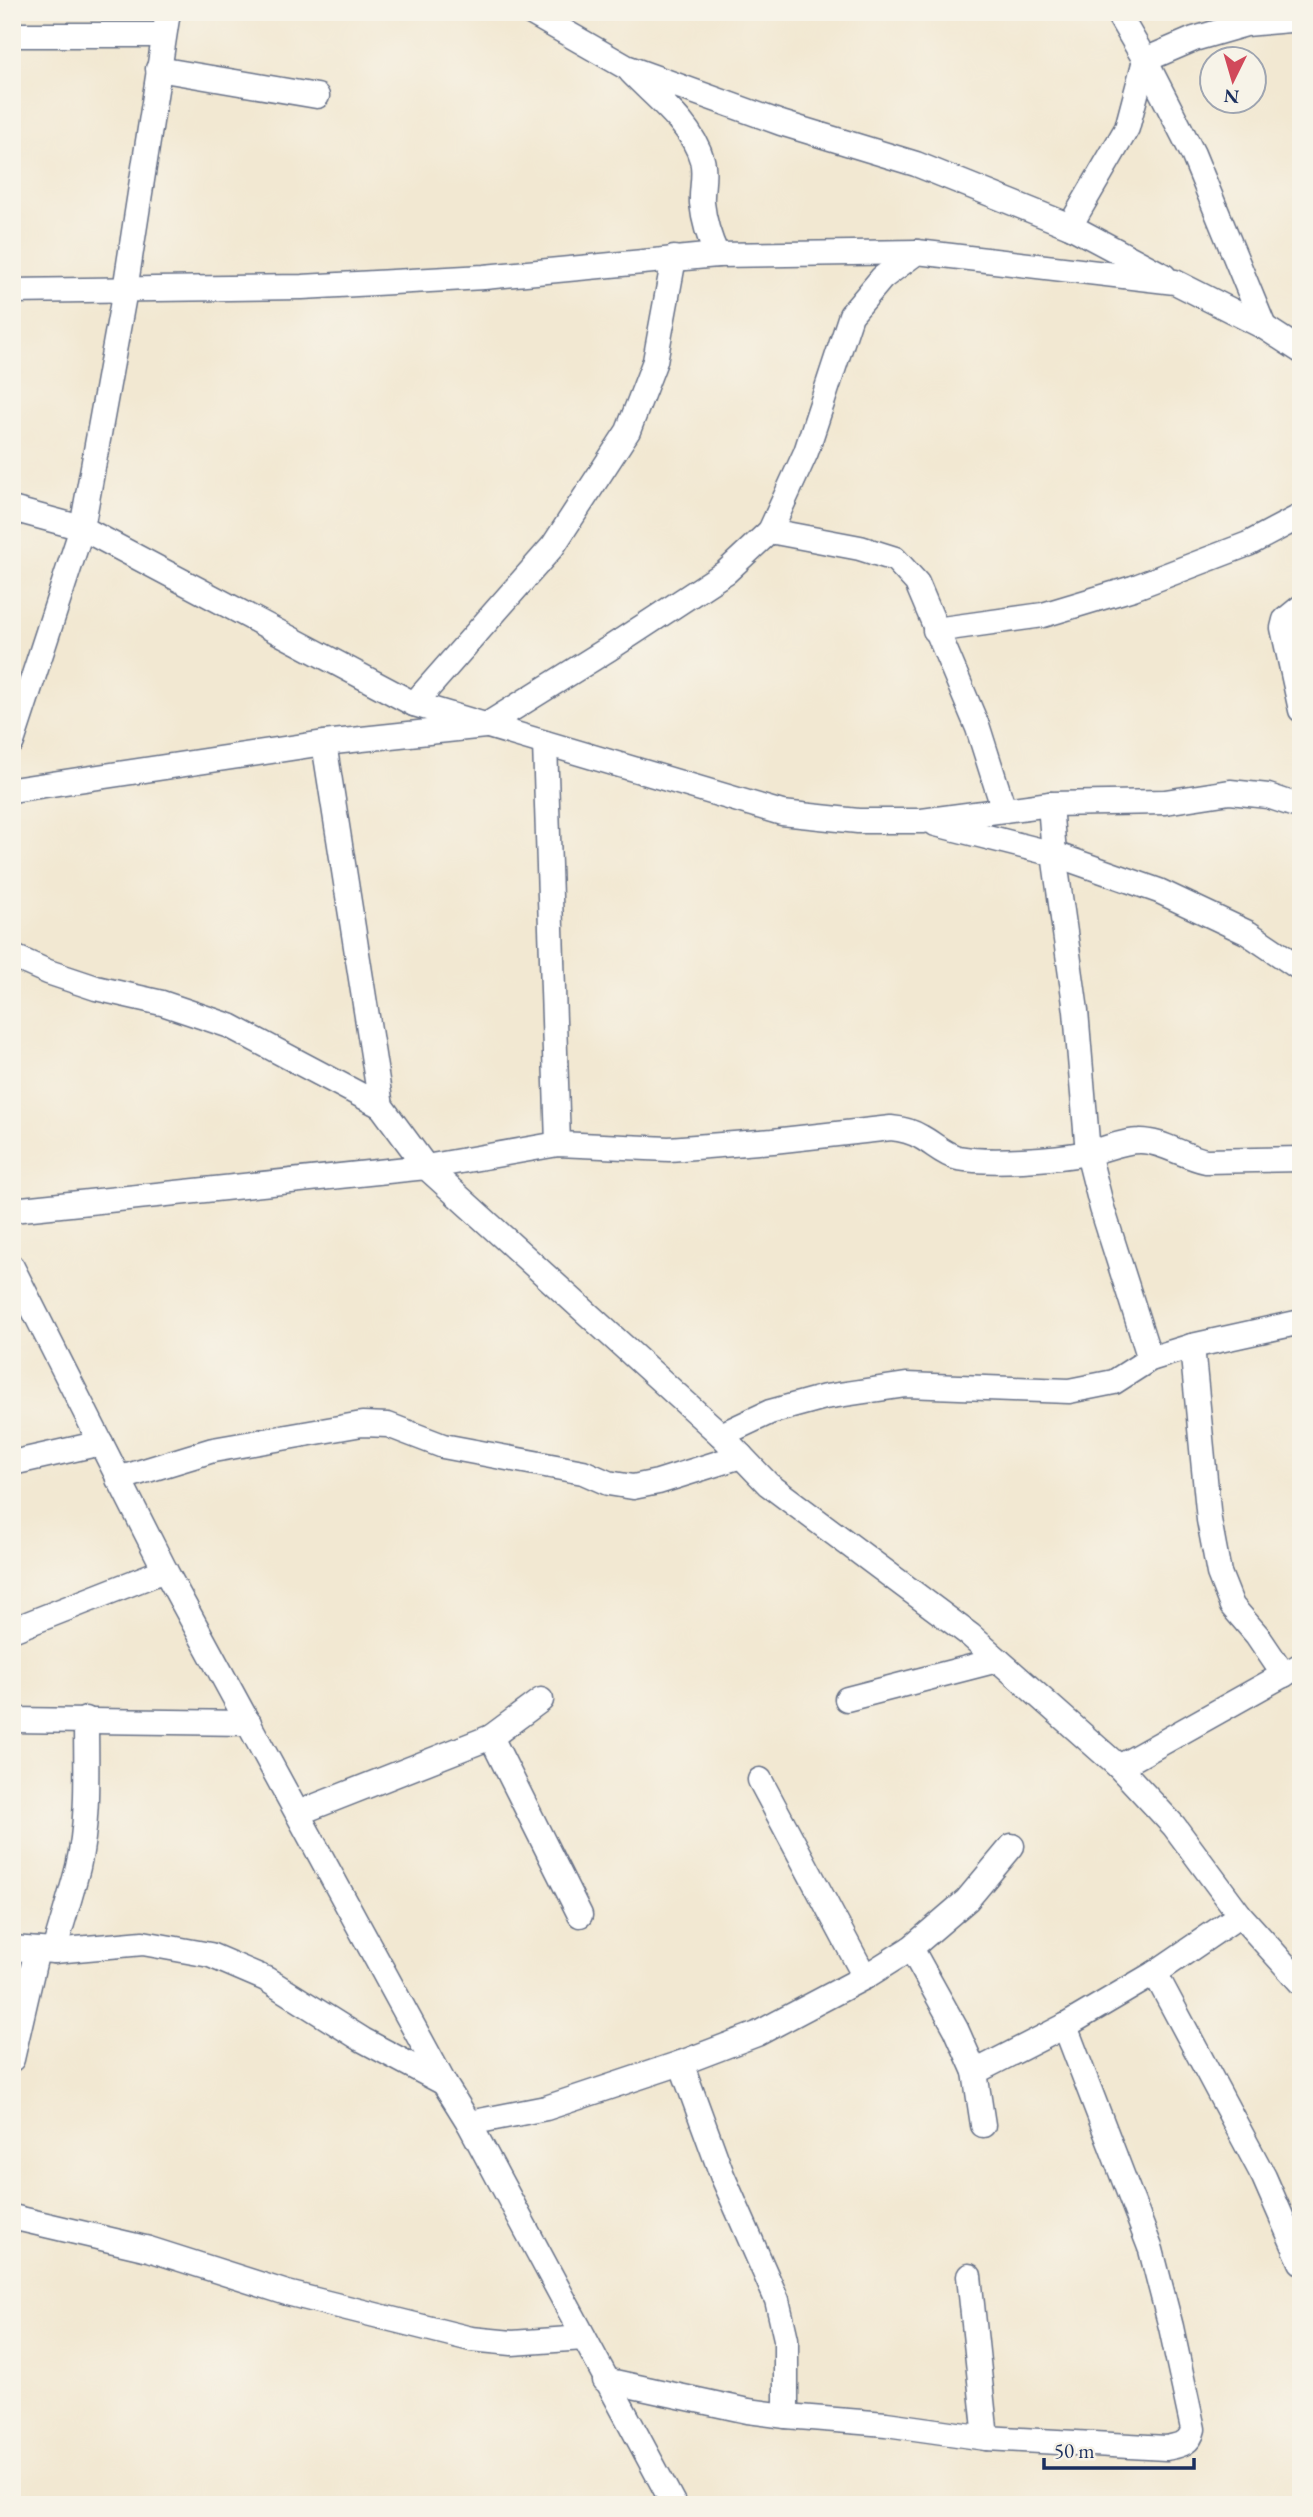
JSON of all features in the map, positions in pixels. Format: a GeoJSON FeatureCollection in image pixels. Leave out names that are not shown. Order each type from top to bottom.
{"type":"FeatureCollection","features":[{"type":"Feature","properties":{"kind":"street"},"geometry":{"type":"LineString","coordinates":[[530,12],[626,67],[781,123],[916,164],[1070,226],[1264,327],[1301,351]]}},
{"type":"Feature","properties":{"kind":"street"},"geometry":{"type":"LineString","coordinates":[[1117,12],[1145,60],[1192,154],[1264,327]]}},
{"type":"Feature","properties":{"kind":"street"},"geometry":{"type":"LineString","coordinates":[[1145,60],[1194,39],[1246,24],[1301,19]]}},
{"type":"Feature","properties":{"kind":"street"},"geometry":{"type":"LineString","coordinates":[[12,35],[165,24],[125,290],[82,528],[12,741]]}},
{"type":"Feature","properties":{"kind":"street"},"geometry":{"type":"LineString","coordinates":[[1070,226],[1127,128],[1145,60]]}},
{"type":"Feature","properties":{"kind":"street"},"geometry":{"type":"LineString","coordinates":[[626,67],[694,140],[703,162],[702,202],[707,234],[717,255]]}},
{"type":"Feature","properties":{"kind":"street"},"geometry":{"type":"LineString","coordinates":[[158,69],[317,96]]}},
{"type":"Feature","properties":{"kind":"street"},"geometry":{"type":"LineString","coordinates":[[12,291],[302,286],[470,277],[717,255],[917,252],[1175,282]]}},
{"type":"Feature","properties":{"kind":"street"},"geometry":{"type":"LineString","coordinates":[[12,790],[324,743],[485,726],[726,572],[770,531],[806,452],[851,315],[882,278],[917,252]]}},
{"type":"Feature","properties":{"kind":"street"},"geometry":{"type":"LineString","coordinates":[[414,704],[553,546],[628,431],[655,362],[674,258]]}},
{"type":"Feature","properties":{"kind":"street"},"geometry":{"type":"LineString","coordinates":[[12,509],[82,528],[414,704],[782,813],[858,821],[922,821],[1050,804],[1165,802],[1230,792],[1268,796],[1301,807]]}},
{"type":"Feature","properties":{"kind":"street"},"geometry":{"type":"LineString","coordinates":[[935,630],[1043,615],[1133,588],[1248,544],[1301,516]]}},
{"type":"Feature","properties":{"kind":"street"},"geometry":{"type":"LineString","coordinates":[[770,531],[860,548],[895,559],[917,583],[978,728],[1004,810]]}},
{"type":"Feature","properties":{"kind":"street"},"geometry":{"type":"LineString","coordinates":[[1301,607],[1285,620],[1283,628],[1301,710]]}},
{"type":"Feature","properties":{"kind":"street"},"geometry":{"type":"LineString","coordinates":[[324,743],[381,1106]]}},
{"type":"Feature","properties":{"kind":"street"},"geometry":{"type":"LineString","coordinates":[[545,743],[558,1144]]}},
{"type":"Feature","properties":{"kind":"street"},"geometry":{"type":"LineString","coordinates":[[1050,804],[1054,854],[1076,1011],[1088,1153],[1102,1208],[1150,1359]]}},
{"type":"Feature","properties":{"kind":"street"},"geometry":{"type":"LineString","coordinates":[[922,821],[1054,854],[1159,891],[1237,928],[1301,969]]}},
{"type":"Feature","properties":{"kind":"street"},"geometry":{"type":"LineString","coordinates":[[12,956],[48,972],[96,988],[162,1003],[230,1026],[381,1106],[426,1167],[721,1435],[768,1483],[970,1635],[1119,1767],[1174,1826],[1240,1915],[1296,1970]]}},
{"type":"Feature","properties":{"kind":"street"},"geometry":{"type":"LineString","coordinates":[[12,1210],[426,1167],[558,1144],[669,1149],[891,1128],[909,1130],[924,1138],[940,1152],[959,1158],[1016,1160],[1088,1153],[1128,1141],[1143,1140],[1206,1161],[1301,1159]]}},
{"type":"Feature","properties":{"kind":"street"},"geometry":{"type":"LineString","coordinates":[[12,1267],[165,1570],[444,2083],[469,2123],[674,2505]]}},
{"type":"Feature","properties":{"kind":"street"},"geometry":{"type":"LineString","coordinates":[[721,1435],[770,1412],[825,1397],[906,1385],[1069,1391],[1114,1382],[1150,1359],[1192,1346],[1301,1323]]}},
{"type":"Feature","properties":{"kind":"street"},"geometry":{"type":"LineString","coordinates":[[1119,1767],[1292,1670],[1232,1606],[1219,1573],[1209,1520],[1192,1346]]}},
{"type":"Feature","properties":{"kind":"street"},"geometry":{"type":"LineString","coordinates":[[118,1479],[213,1450],[362,1424],[388,1425],[443,1446],[583,1472],[608,1483],[634,1487],[741,1456]]}},
{"type":"Feature","properties":{"kind":"street"},"geometry":{"type":"LineString","coordinates":[[12,1463],[101,1443]]}},
{"type":"Feature","properties":{"kind":"street"},"geometry":{"type":"LineString","coordinates":[[12,1630],[165,1570]]}},
{"type":"Feature","properties":{"kind":"street"},"geometry":{"type":"LineString","coordinates":[[847,1699],[998,1660]]}},
{"type":"Feature","properties":{"kind":"street"},"geometry":{"type":"LineString","coordinates":[[298,1813],[491,1737],[541,1700]]}},
{"type":"Feature","properties":{"kind":"street"},"geometry":{"type":"LineString","coordinates":[[12,2059],[34,1950],[78,1866],[86,1796],[86,1719]]}},
{"type":"Feature","properties":{"kind":"street"},"geometry":{"type":"LineString","coordinates":[[12,1720],[249,1723]]}},
{"type":"Feature","properties":{"kind":"street"},"geometry":{"type":"LineString","coordinates":[[491,1737],[580,1914]]}},
{"type":"Feature","properties":{"kind":"street"},"geometry":{"type":"LineString","coordinates":[[760,1780],[865,1977]]}},
{"type":"Feature","properties":{"kind":"street"},"geometry":{"type":"LineString","coordinates":[[469,2123],[546,2108],[681,2063],[757,2034],[865,1977],[911,1948],[967,1900],[1012,1846]]}},
{"type":"Feature","properties":{"kind":"street"},"geometry":{"type":"LineString","coordinates":[[975,2073],[1065,2026],[1155,1973],[1240,1915]]}},
{"type":"Feature","properties":{"kind":"street"},"geometry":{"type":"LineString","coordinates":[[34,1950],[143,1942],[210,1955],[266,1979],[363,2040],[444,2083]]}},
{"type":"Feature","properties":{"kind":"street"},"geometry":{"type":"LineString","coordinates":[[911,1948],[956,2029],[975,2073],[983,2125]]}},
{"type":"Feature","properties":{"kind":"street"},"geometry":{"type":"LineString","coordinates":[[1155,1973],[1294,2226],[1301,2262]]}},
{"type":"Feature","properties":{"kind":"street"},"geometry":{"type":"LineString","coordinates":[[606,2380],[748,2411],[786,2416],[886,2424],[986,2438],[1166,2448],[1183,2444],[1191,2437],[1193,2428],[1152,2250],[1065,2026]]}},
{"type":"Feature","properties":{"kind":"street"},"geometry":{"type":"LineString","coordinates":[[681,2063],[722,2175],[777,2300],[786,2339],[786,2416]]}},
{"type":"Feature","properties":{"kind":"street"},"geometry":{"type":"LineString","coordinates":[[12,2217],[149,2249],[287,2293],[471,2339],[512,2343],[584,2338]]}},
{"type":"Feature","properties":{"kind":"street"},"geometry":{"type":"LineString","coordinates":[[969,2276],[986,2438]]}}]}
